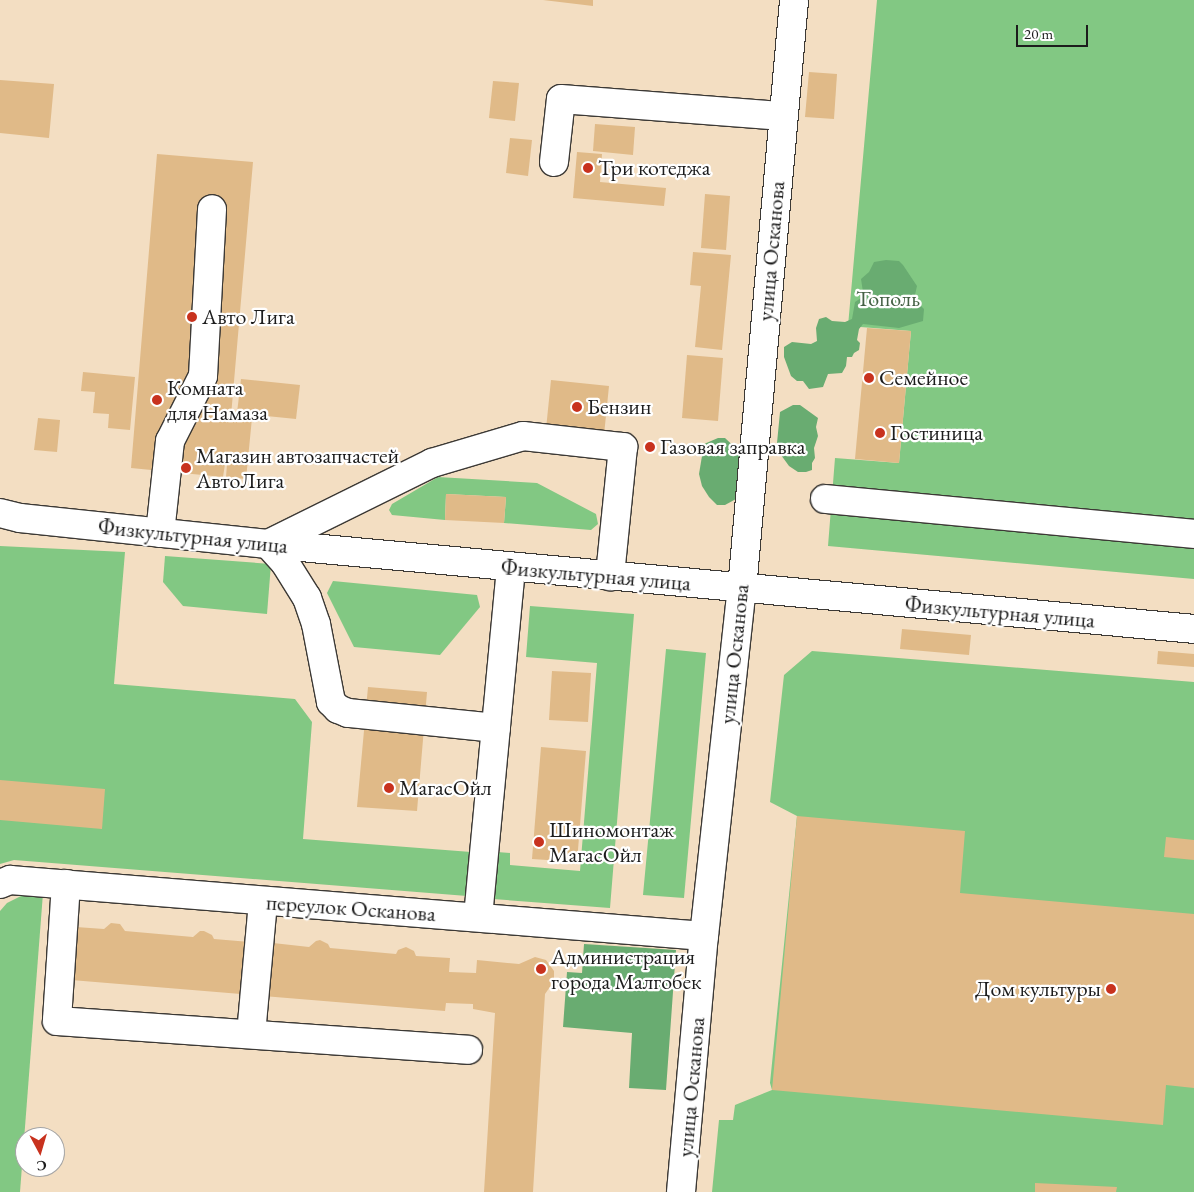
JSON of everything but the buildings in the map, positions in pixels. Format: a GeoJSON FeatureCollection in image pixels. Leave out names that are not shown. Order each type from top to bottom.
{"type":"FeatureCollection","features":[{"type":"Feature","properties":{"kind":"main road","name":"улица Осканова"},"geometry":{"type":"LineString","coordinates":[[681,1192],[704,936],[742,588],[794,0]]}},
{"type":"Feature","properties":{"kind":"main road"},"geometry":{"type":"LineString","coordinates":[[554,162],[561,99],[783,116]]}},
{"type":"Feature","properties":{"kind":"main road"},"geometry":{"type":"LineString","coordinates":[[160,533],[170,441],[203,376],[212,209]]}},
{"type":"Feature","properties":{"kind":"main road"},"geometry":{"type":"LineString","coordinates":[[496,728],[348,713],[338,709],[331,702],[316,624],[307,598],[286,564],[268,544],[432,464],[523,436],[623,448],[610,576]]}},
{"type":"Feature","properties":{"kind":"main road"},"geometry":{"type":"LineString","coordinates":[[825,499],[1194,534]]}},
{"type":"Feature","properties":{"kind":"main road","name":"Физкультурная улица"},"geometry":{"type":"LineString","coordinates":[[0,513],[20,518],[268,544],[1194,629]]}},
{"type":"Feature","properties":{"kind":"main road"},"geometry":{"type":"LineString","coordinates":[[478,918],[511,567]]}},
{"type":"Feature","properties":{"kind":"main road","name":"переулок Осканова"},"geometry":{"type":"LineString","coordinates":[[0,884],[10,880],[66,884],[263,902],[704,936]]}},
{"type":"Feature","properties":{"kind":"main road"},"geometry":{"type":"LineString","coordinates":[[66,884],[57,1021],[468,1050]]}},
{"type":"Feature","properties":{"kind":"main road"},"geometry":{"type":"LineString","coordinates":[[251,1034],[263,902]]}},
{"type":"Feature","properties":{"kind":"green space"},"geometry":{"type":"Polygon","coordinates":[[[877,0],[1194,0],[1194,579],[828,546],[835,458],[899,463],[911,331],[848,326],[877,0]]]}},
{"type":"Feature","properties":{"kind":"green space","name":"Тополь"},"geometry":{"type":"Polygon","coordinates":[[[886,260],[899,261],[917,286],[914,299],[924,309],[923,321],[899,328],[863,324],[859,329],[857,340],[860,343],[859,350],[852,357],[847,357],[846,366],[842,373],[828,374],[823,387],[809,389],[803,381],[797,381],[791,376],[784,357],[784,347],[792,342],[811,344],[817,341],[816,328],[819,319],[826,317],[832,321],[845,322],[852,319],[855,302],[861,298],[863,292],[861,279],[869,272],[874,262],[886,260]]]}},
{"type":"Feature","properties":{"kind":"green space"},"geometry":{"type":"Polygon","coordinates":[[[793,405],[800,405],[818,418],[816,427],[818,436],[814,448],[815,458],[812,463],[812,470],[806,472],[798,472],[789,466],[781,455],[777,443],[780,412],[793,405]]]}},
{"type":"Feature","properties":{"kind":"green space"},"geometry":{"type":"Polygon","coordinates":[[[718,438],[725,438],[741,453],[739,492],[736,499],[725,505],[717,505],[709,497],[702,486],[699,474],[704,444],[718,438]]]}},
{"type":"Feature","properties":{"kind":"green space"},"geometry":{"type":"Polygon","coordinates":[[[438,477],[537,483],[596,514],[598,524],[591,530],[504,523],[506,497],[446,494],[445,520],[392,515],[389,510],[392,504],[438,477]]]}},
{"type":"Feature","properties":{"kind":"green space"},"geometry":{"type":"Polygon","coordinates":[[[0,546],[125,552],[114,684],[295,699],[312,722],[303,839],[471,852],[467,896],[14,860],[0,864],[0,546]]]}},
{"type":"Feature","properties":{"kind":"green space"},"geometry":{"type":"Polygon","coordinates":[[[165,556],[271,564],[267,614],[183,606],[163,582],[165,556]]]}},
{"type":"Feature","properties":{"kind":"green space"},"geometry":{"type":"Polygon","coordinates":[[[333,581],[477,595],[480,607],[440,655],[354,647],[327,593],[333,581]]]}},
{"type":"Feature","properties":{"kind":"green space"},"geometry":{"type":"Polygon","coordinates":[[[530,606],[634,614],[610,908],[493,899],[497,852],[510,853],[510,865],[580,871],[597,663],[526,657],[530,606]]]}},
{"type":"Feature","properties":{"kind":"green space"},"geometry":{"type":"Polygon","coordinates":[[[666,649],[706,653],[684,898],[643,895],[666,649]]]}},
{"type":"Feature","properties":{"kind":"green space"},"geometry":{"type":"Polygon","coordinates":[[[812,651],[1194,682],[1194,1192],[712,1192],[719,1120],[733,1120],[735,1105],[772,1090],[770,1083],[797,816],[770,802],[784,675],[812,651]]]}},
{"type":"Feature","properties":{"kind":"green space"},"geometry":{"type":"Polygon","coordinates":[[[43,893],[25,1127],[15,1127],[15,1177],[21,1177],[20,1192],[0,1192],[0,911],[7,903],[23,895],[43,893]]]}},
{"type":"Feature","properties":{"kind":"green space"},"geometry":{"type":"Polygon","coordinates":[[[584,944],[676,950],[666,1090],[629,1088],[632,1033],[563,1027],[567,972],[582,973],[584,944]]]}},
{"type":"Feature","properties":{"kind":"place","name":"Три котеджа"},"geometry":{"type":"Point","coordinates":[588,168]}},
{"type":"Feature","properties":{"kind":"place","name":"Авто Лига"},"geometry":{"type":"Point","coordinates":[192,317]}},
{"type":"Feature","properties":{"kind":"place","name":"Семейное"},"geometry":{"type":"Point","coordinates":[869,378]}},
{"type":"Feature","properties":{"kind":"place","name":"Комната для Намаза"},"geometry":{"type":"Point","coordinates":[157,400]}},
{"type":"Feature","properties":{"kind":"place","name":"Бензин"},"geometry":{"type":"Point","coordinates":[577,407]}},
{"type":"Feature","properties":{"kind":"place","name":"Гостиница"},"geometry":{"type":"Point","coordinates":[880,433]}},
{"type":"Feature","properties":{"kind":"place","name":"Газовая заправка"},"geometry":{"type":"Point","coordinates":[650,447]}},
{"type":"Feature","properties":{"kind":"place","name":"Магазин автозапчастей АвтоЛига"},"geometry":{"type":"Point","coordinates":[186,468]}},
{"type":"Feature","properties":{"kind":"place","name":"МагасОйл"},"geometry":{"type":"Point","coordinates":[389,788]}},
{"type":"Feature","properties":{"kind":"place","name":"Шиномонтаж МагасОйл"},"geometry":{"type":"Point","coordinates":[539,842]}},
{"type":"Feature","properties":{"kind":"place","name":"Администрация города Малгобек"},"geometry":{"type":"Point","coordinates":[541,969]}},
{"type":"Feature","properties":{"kind":"place","name":"Дом культуры"},"geometry":{"type":"Point","coordinates":[1111,989]}}]}
